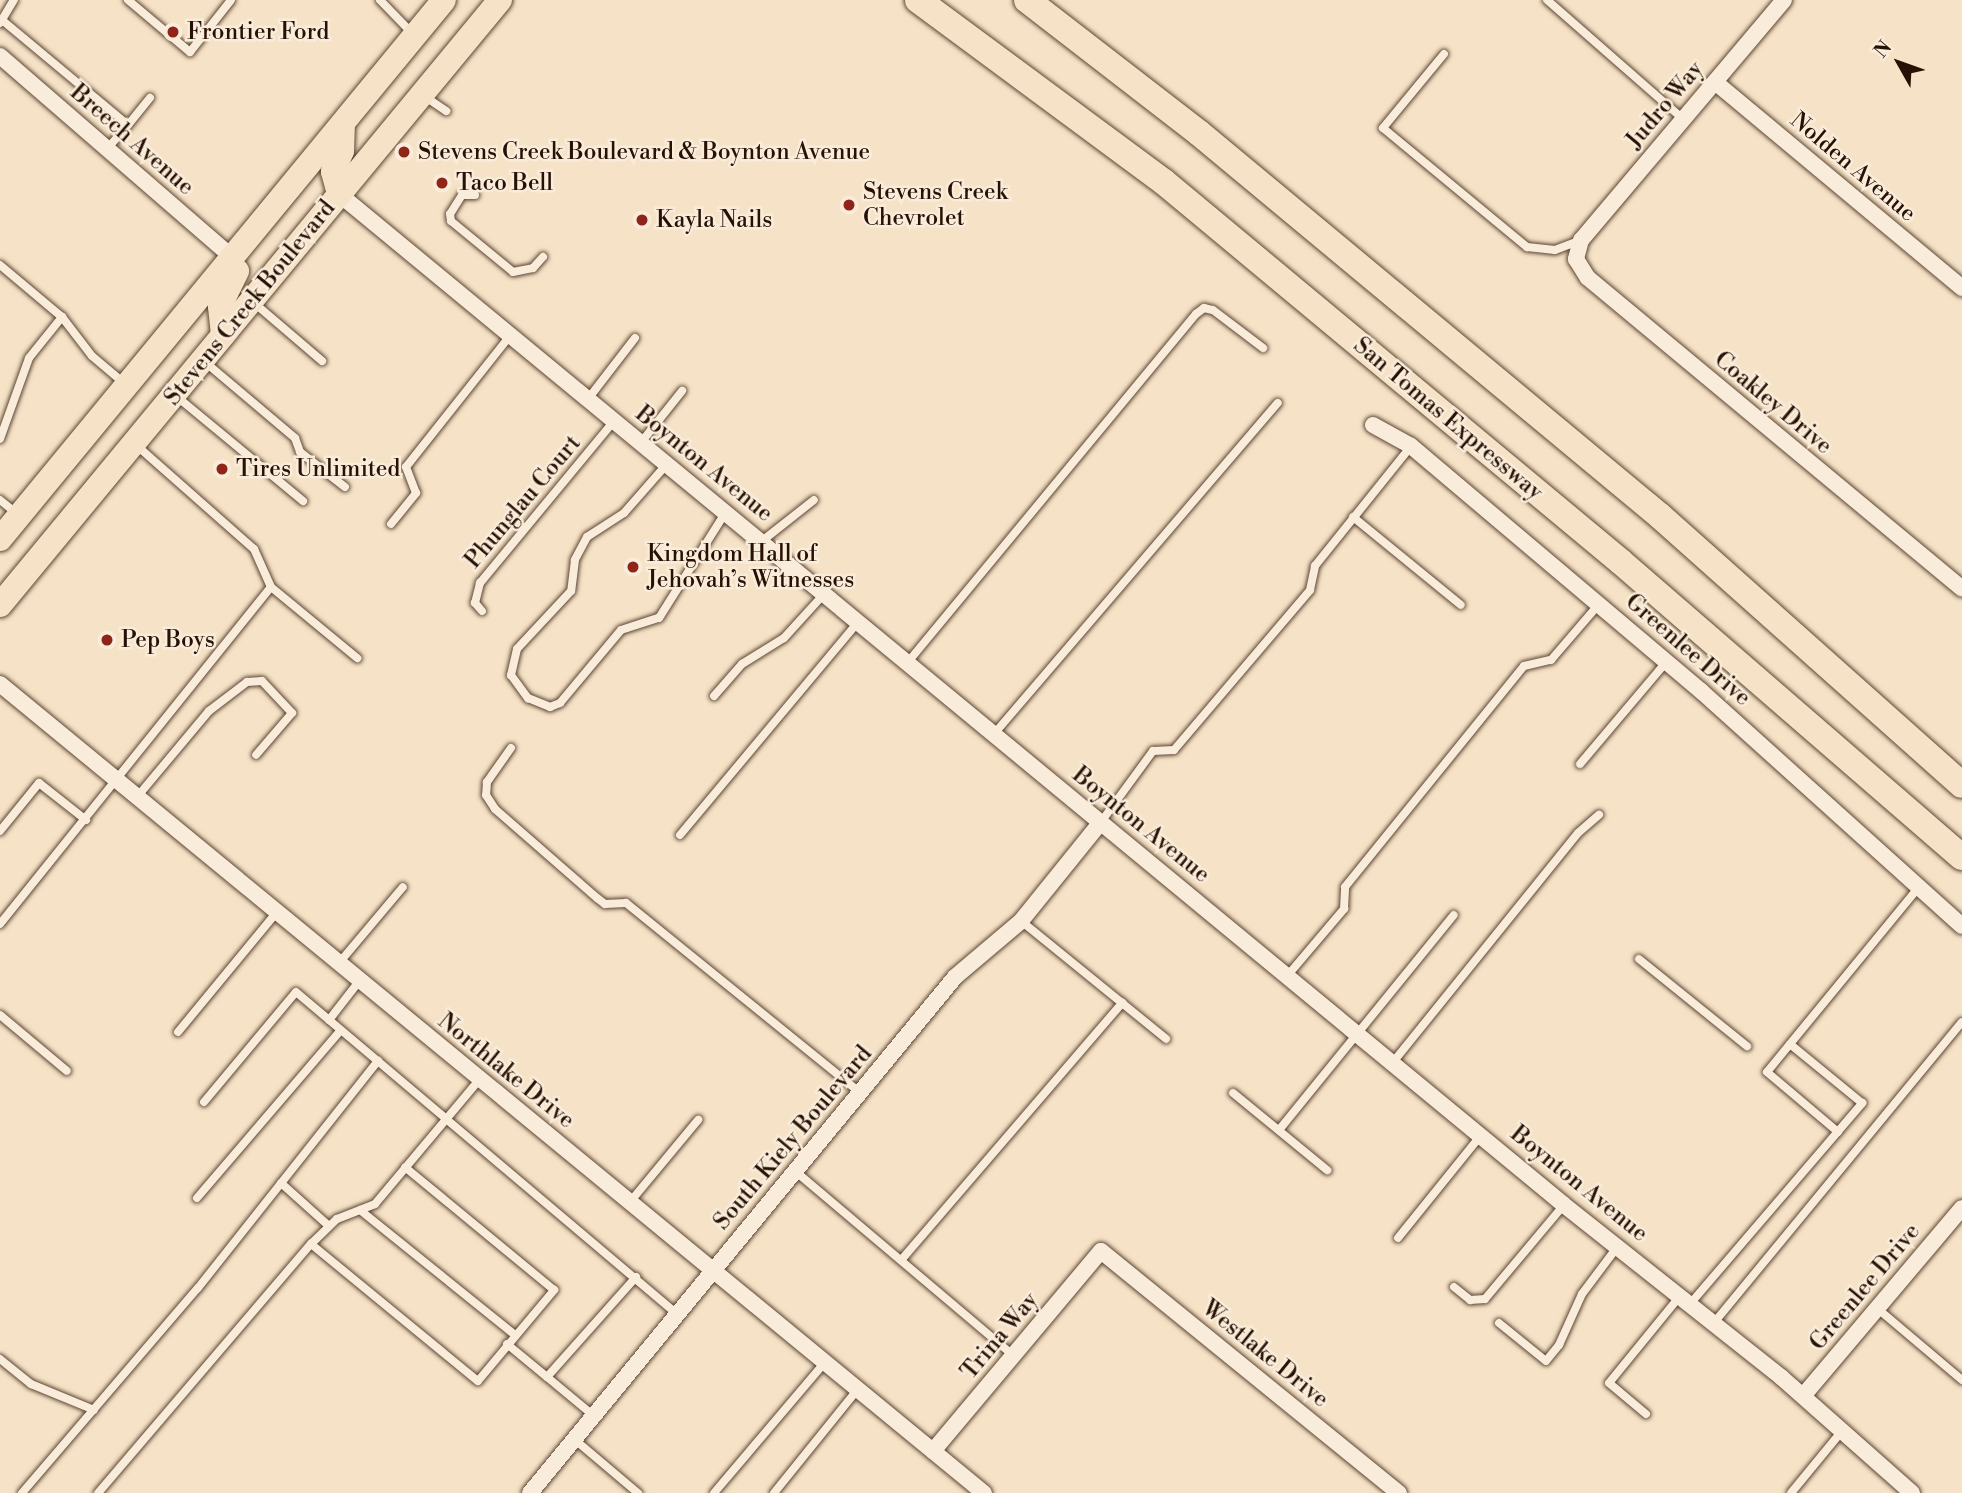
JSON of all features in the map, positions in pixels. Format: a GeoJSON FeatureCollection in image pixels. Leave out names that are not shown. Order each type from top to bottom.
{"type":"FeatureCollection","features":[{"type":"Feature","properties":{"kind":"highway"},"geometry":{"type":"LineString","coordinates":[[1027,0],[1199,133],[1660,516],[1962,785]]}},
{"type":"Feature","properties":{"kind":"highway","name":"San Tomas Expressway"},"geometry":{"type":"LineString","coordinates":[[918,3],[1164,182],[1621,562],[1962,857]]}},
{"type":"Feature","properties":{"kind":"main road","name":"Stevens Creek Boulevard"},"geometry":{"type":"LineString","coordinates":[[0,539],[444,0]]}},
{"type":"Feature","properties":{"kind":"main road","name":"Stevens Creek Boulevard"},"geometry":{"type":"LineString","coordinates":[[0,605],[500,0]]}},
{"type":"Feature","properties":{"kind":"main road"},"geometry":{"type":"LineString","coordinates":[[339,194],[333,172],[342,151],[343,124]]}},
{"type":"Feature","properties":{"kind":"main road"},"geometry":{"type":"LineString","coordinates":[[223,335],[220,306],[238,276],[234,258]]}},
{"type":"Feature","properties":{"kind":"street","name":"Judro Way"},"geometry":{"type":"LineString","coordinates":[[1581,240],[1784,0]]}},
{"type":"Feature","properties":{"kind":"street","name":"Breech Avenue"},"geometry":{"type":"LineString","coordinates":[[0,56],[234,258]]}},
{"type":"Feature","properties":{"kind":"street","name":"Nolden Avenue"},"geometry":{"type":"LineString","coordinates":[[1715,82],[1962,288]]}},
{"type":"Feature","properties":{"kind":"street","name":"Boynton Avenue"},"geometry":{"type":"LineString","coordinates":[[339,194],[510,336],[643,440],[994,734],[1482,1134],[1564,1205],[1619,1245],[1803,1396],[1912,1493]]}},
{"type":"Feature","properties":{"kind":"street","name":"Coakley Drive"},"geometry":{"type":"LineString","coordinates":[[1581,240],[1576,259],[1588,278],[1962,588]]}},
{"type":"Feature","properties":{"kind":"street","name":"Greenlee Drive"},"geometry":{"type":"LineString","coordinates":[[1373,425],[1411,446],[1600,604],[1962,926]]}},
{"type":"Feature","properties":{"kind":"street","name":"Northlake Drive"},"geometry":{"type":"LineString","coordinates":[[0,684],[713,1269],[933,1451],[975,1490]]}},
{"type":"Feature","properties":{"kind":"street","name":"South Kiely Boulevard"},"geometry":{"type":"LineString","coordinates":[[530,1493],[954,978],[1021,920],[1101,822]]}},
{"type":"Feature","properties":{"kind":"street","name":"Greenlee Drive"},"geometry":{"type":"LineString","coordinates":[[1803,1396],[1962,1208]]}},
{"type":"Feature","properties":{"kind":"street","name":"Trina Way"},"geometry":{"type":"LineString","coordinates":[[933,1451],[1101,1251]]}},
{"type":"Feature","properties":{"kind":"street","name":"Westlake Drive"},"geometry":{"type":"LineString","coordinates":[[1101,1251],[1399,1493]]}},
{"type":"Feature","properties":{"kind":"lane"},"geometry":{"type":"LineString","coordinates":[[14,0],[1,22],[128,125]]}},
{"type":"Feature","properties":{"kind":"lane"},"geometry":{"type":"LineString","coordinates":[[128,0],[187,55],[231,0]]}},
{"type":"Feature","properties":{"kind":"lane"},"geometry":{"type":"LineString","coordinates":[[380,0],[415,36]]}},
{"type":"Feature","properties":{"kind":"lane"},"geometry":{"type":"LineString","coordinates":[[1548,0],[1683,119]]}},
{"type":"Feature","properties":{"kind":"lane"},"geometry":{"type":"LineString","coordinates":[[1444,54],[1383,128],[1527,247],[1555,250],[1581,240]]}},
{"type":"Feature","properties":{"kind":"lane"},"geometry":{"type":"LineString","coordinates":[[422,94],[446,111]]}},
{"type":"Feature","properties":{"kind":"lane"},"geometry":{"type":"LineString","coordinates":[[107,149],[150,98]]}},
{"type":"Feature","properties":{"kind":"lane"},"geometry":{"type":"LineString","coordinates":[[475,195],[462,195],[450,214],[452,221],[513,272],[533,268],[543,257]]}},
{"type":"Feature","properties":{"kind":"lane"},"geometry":{"type":"LineString","coordinates":[[0,265],[62,317],[92,356],[128,386]]}},
{"type":"Feature","properties":{"kind":"lane"},"geometry":{"type":"LineString","coordinates":[[251,300],[322,361]]}},
{"type":"Feature","properties":{"kind":"lane"},"geometry":{"type":"LineString","coordinates":[[908,662],[1196,314],[1204,308],[1213,310],[1263,348]]}},
{"type":"Feature","properties":{"kind":"lane"},"geometry":{"type":"LineString","coordinates":[[0,439],[29,358],[62,317]]}},
{"type":"Feature","properties":{"kind":"lane"},"geometry":{"type":"LineString","coordinates":[[391,524],[416,493],[406,467],[510,336]]}},
{"type":"Feature","properties":{"kind":"lane"},"geometry":{"type":"LineString","coordinates":[[588,399],[635,338]]}},
{"type":"Feature","properties":{"kind":"lane"},"geometry":{"type":"LineString","coordinates":[[202,360],[295,438],[300,452],[345,486]]}},
{"type":"Feature","properties":{"kind":"lane"},"geometry":{"type":"LineString","coordinates":[[643,440],[682,391]]}},
{"type":"Feature","properties":{"kind":"lane"},"geometry":{"type":"LineString","coordinates":[[174,395],[303,500]]}},
{"type":"Feature","properties":{"kind":"lane"},"geometry":{"type":"LineString","coordinates":[[994,734],[1278,403]]}},
{"type":"Feature","properties":{"kind":"lane","name":"Phunglau Court"},"geometry":{"type":"LineString","coordinates":[[482,611],[475,603],[480,583],[615,420]]}},
{"type":"Feature","properties":{"kind":"lane"},"geometry":{"type":"LineString","coordinates":[[134,443],[254,549],[271,587],[357,658]]}},
{"type":"Feature","properties":{"kind":"lane"},"geometry":{"type":"LineString","coordinates":[[1101,822],[1153,751],[1174,750],[1310,590],[1315,566],[1411,446]]}},
{"type":"Feature","properties":{"kind":"lane"},"geometry":{"type":"LineString","coordinates":[[669,462],[624,513],[587,537],[578,548],[571,591],[517,649],[511,675],[528,698],[550,707],[560,703],[621,630],[659,618],[726,510]]}},
{"type":"Feature","properties":{"kind":"lane"},"geometry":{"type":"LineString","coordinates":[[0,500],[20,516]]}},
{"type":"Feature","properties":{"kind":"lane"},"geometry":{"type":"LineString","coordinates":[[762,541],[814,500]]}},
{"type":"Feature","properties":{"kind":"lane"},"geometry":{"type":"LineString","coordinates":[[1353,517],[1461,605]]}},
{"type":"Feature","properties":{"kind":"lane"},"geometry":{"type":"LineString","coordinates":[[0,924],[271,587]]}},
{"type":"Feature","properties":{"kind":"lane"},"geometry":{"type":"LineString","coordinates":[[714,695],[742,664],[784,638],[825,593]]}},
{"type":"Feature","properties":{"kind":"lane"},"geometry":{"type":"LineString","coordinates":[[1288,975],[1344,909],[1345,887],[1524,666],[1551,660],[1600,604]]}},
{"type":"Feature","properties":{"kind":"lane"},"geometry":{"type":"LineString","coordinates":[[680,835],[859,621]]}},
{"type":"Feature","properties":{"kind":"lane"},"geometry":{"type":"LineString","coordinates":[[1580,764],[1667,661]]}},
{"type":"Feature","properties":{"kind":"lane"},"geometry":{"type":"LineString","coordinates":[[137,797],[209,711],[247,682],[262,681],[292,713],[256,755]]}},
{"type":"Feature","properties":{"kind":"lane"},"geometry":{"type":"LineString","coordinates":[[511,748],[487,782],[486,795],[495,809],[597,898],[605,904],[626,903],[859,1092]]}},
{"type":"Feature","properties":{"kind":"lane"},"geometry":{"type":"LineString","coordinates":[[0,831],[39,783],[86,820]]}},
{"type":"Feature","properties":{"kind":"lane"},"geometry":{"type":"LineString","coordinates":[[1394,1061],[1578,833],[1599,815]]}},
{"type":"Feature","properties":{"kind":"lane"},"geometry":{"type":"LineString","coordinates":[[1838,1132],[1767,1072],[1920,886]]}},
{"type":"Feature","properties":{"kind":"lane"},"geometry":{"type":"LineString","coordinates":[[340,963],[402,887]]}},
{"type":"Feature","properties":{"kind":"lane"},"geometry":{"type":"LineString","coordinates":[[177,1032],[277,912]]}},
{"type":"Feature","properties":{"kind":"lane"},"geometry":{"type":"LineString","coordinates":[[1279,1130],[1454,915]]}},
{"type":"Feature","properties":{"kind":"lane"},"geometry":{"type":"LineString","coordinates":[[1021,920],[1166,1039]]}},
{"type":"Feature","properties":{"kind":"lane"},"geometry":{"type":"LineString","coordinates":[[1639,959],[1747,1046]]}},
{"type":"Feature","properties":{"kind":"lane"},"geometry":{"type":"LineString","coordinates":[[330,1020],[360,980]]}},
{"type":"Feature","properties":{"kind":"lane"},"geometry":{"type":"LineString","coordinates":[[204,1102],[296,992],[677,1314]]}},
{"type":"Feature","properties":{"kind":"lane"},"geometry":{"type":"LineString","coordinates":[[902,1259],[1122,1003]]}},
{"type":"Feature","properties":{"kind":"lane"},"geometry":{"type":"LineString","coordinates":[[0,1015],[67,1071]]}},
{"type":"Feature","properties":{"kind":"lane"},"geometry":{"type":"LineString","coordinates":[[1713,1324],[1962,1022]]}},
{"type":"Feature","properties":{"kind":"lane"},"geometry":{"type":"LineString","coordinates":[[197,1198],[341,1030]]}},
{"type":"Feature","properties":{"kind":"lane"},"geometry":{"type":"LineString","coordinates":[[1646,1414],[1609,1383],[1862,1103],[1790,1044]]}},
{"type":"Feature","properties":{"kind":"lane"},"geometry":{"type":"LineString","coordinates":[[23,1493],[379,1062]]}},
{"type":"Feature","properties":{"kind":"lane"},"geometry":{"type":"LineString","coordinates":[[98,1493],[311,1244],[329,1226],[375,1204],[445,1117],[480,1079]]}},
{"type":"Feature","properties":{"kind":"lane"},"geometry":{"type":"LineString","coordinates":[[1233,1093],[1327,1170]]}},
{"type":"Feature","properties":{"kind":"lane"},"geometry":{"type":"LineString","coordinates":[[630,1202],[698,1120]]}},
{"type":"Feature","properties":{"kind":"lane"},"geometry":{"type":"LineString","coordinates":[[1398,1238],[1482,1134]]}},
{"type":"Feature","properties":{"kind":"lane"},"geometry":{"type":"LineString","coordinates":[[311,1244],[478,1381],[554,1290],[405,1167]]}},
{"type":"Feature","properties":{"kind":"lane"},"geometry":{"type":"LineString","coordinates":[[794,1171],[1013,1355]]}},
{"type":"Feature","properties":{"kind":"lane"},"geometry":{"type":"LineString","coordinates":[[281,1183],[329,1226]]}},
{"type":"Feature","properties":{"kind":"lane"},"geometry":{"type":"LineString","coordinates":[[1454,1287],[1470,1300],[1485,1300],[1564,1205]]}},
{"type":"Feature","properties":{"kind":"lane"},"geometry":{"type":"LineString","coordinates":[[360,1210],[515,1335]]}},
{"type":"Feature","properties":{"kind":"lane"},"geometry":{"type":"LineString","coordinates":[[1499,1323],[1546,1361],[1559,1345],[1582,1294],[1619,1245]]}},
{"type":"Feature","properties":{"kind":"lane"},"geometry":{"type":"LineString","coordinates":[[547,1377],[636,1277]]}},
{"type":"Feature","properties":{"kind":"lane"},"geometry":{"type":"LineString","coordinates":[[1878,1309],[1962,1380]]}},
{"type":"Feature","properties":{"kind":"lane"},"geometry":{"type":"LineString","coordinates":[[507,1344],[594,1416]]}},
{"type":"Feature","properties":{"kind":"lane"},"geometry":{"type":"LineString","coordinates":[[0,1359],[32,1384],[94,1410]]}},
{"type":"Feature","properties":{"kind":"lane"},"geometry":{"type":"LineString","coordinates":[[714,1493],[825,1362]]}},
{"type":"Feature","properties":{"kind":"lane"},"geometry":{"type":"LineString","coordinates":[[774,1493],[858,1389]]}},
{"type":"Feature","properties":{"kind":"lane"},"geometry":{"type":"LineString","coordinates":[[1791,1493],[1842,1431]]}},
{"type":"Feature","properties":{"kind":"lane"},"geometry":{"type":"LineString","coordinates":[[574,1439],[638,1493]]}},
{"type":"Feature","properties":{"kind":"place","name":"Frontier Ford"},"geometry":{"type":"Point","coordinates":[173,32]}},
{"type":"Feature","properties":{"kind":"place","name":"Stevens Creek Boulevard & Boynton Avenue"},"geometry":{"type":"Point","coordinates":[404,152]}},
{"type":"Feature","properties":{"kind":"place","name":"Taco Bell"},"geometry":{"type":"Point","coordinates":[442,183]}},
{"type":"Feature","properties":{"kind":"place","name":"Stevens Creek Chevrolet"},"geometry":{"type":"Point","coordinates":[849,205]}},
{"type":"Feature","properties":{"kind":"place","name":"Kayla Nails"},"geometry":{"type":"Point","coordinates":[642,220]}},
{"type":"Feature","properties":{"kind":"place","name":"Tires Unlimited"},"geometry":{"type":"Point","coordinates":[222,469]}},
{"type":"Feature","properties":{"kind":"place","name":"Kingdom Hall of Jehovah’s Witnesses"},"geometry":{"type":"Point","coordinates":[633,567]}},
{"type":"Feature","properties":{"kind":"place","name":"Pep Boys"},"geometry":{"type":"Point","coordinates":[107,640]}}]}
